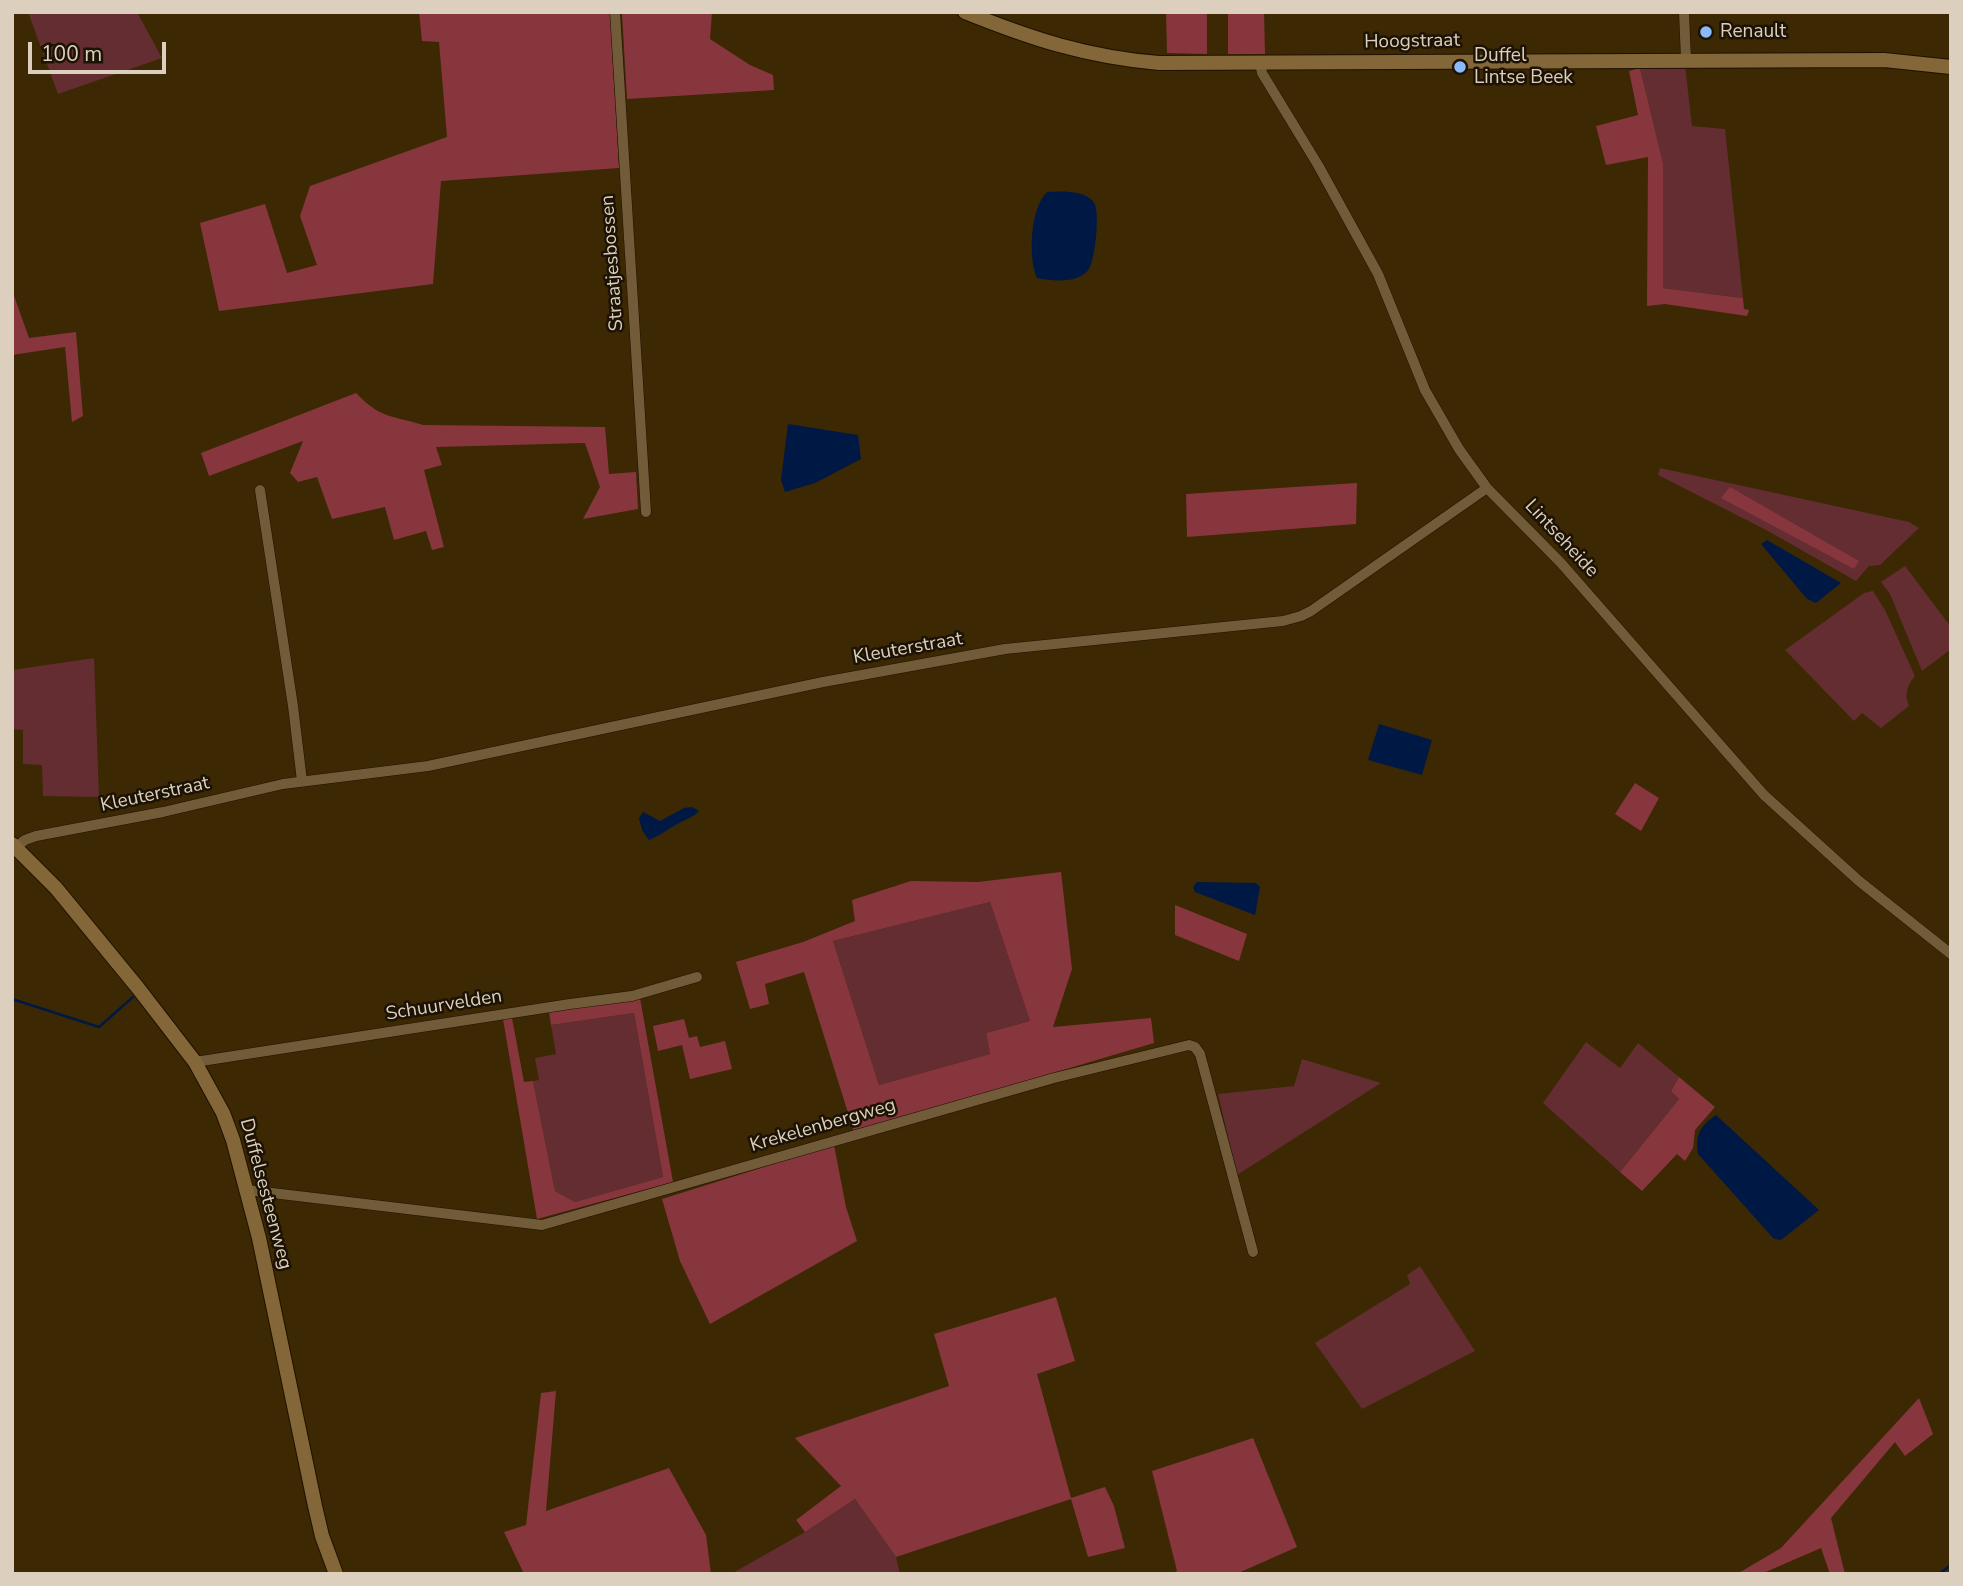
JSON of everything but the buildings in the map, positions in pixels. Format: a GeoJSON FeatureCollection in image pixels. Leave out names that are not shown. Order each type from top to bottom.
{"type":"FeatureCollection","features":[{"type":"Feature","properties":{"kind":"street","name":"Straatjesbossen"},"geometry":{"type":"LineString","coordinates":[[615,12],[646,512]]}},
{"type":"Feature","properties":{"kind":"street","name":"Hoogstraat"},"geometry":{"type":"LineString","coordinates":[[965,12],[1042,42],[1097,55],[1159,62],[1884,60],[1951,67]]}},
{"type":"Feature","properties":{"kind":"street"},"geometry":{"type":"LineString","coordinates":[[1684,12],[1686,60]]}},
{"type":"Feature","properties":{"kind":"street","name":"Lintseheide"},"geometry":{"type":"LineString","coordinates":[[1260,62],[1262,74],[1318,165],[1378,274],[1429,398],[1459,449],[1487,488],[1569,572],[1764,795],[1859,881],[1951,954]]}},
{"type":"Feature","properties":{"kind":"street","name":"Kleuterstraat"},"geometry":{"type":"LineString","coordinates":[[14,845],[36,836],[163,812],[302,781],[428,766],[823,682],[1005,649],[1283,621],[1311,611],[1487,488]]}},
{"type":"Feature","properties":{"kind":"street"},"geometry":{"type":"LineString","coordinates":[[260,490],[302,781]]}},
{"type":"Feature","properties":{"kind":"street","name":"Duffelsesteenweg"},"geometry":{"type":"LineString","coordinates":[[14,845],[56,888],[195,1062],[223,1113],[247,1190],[289,1374],[315,1506],[336,1574]]}},
{"type":"Feature","properties":{"kind":"street","name":"Schuurvelden"},"geometry":{"type":"LineString","coordinates":[[195,1062],[632,996],[697,977]]}},
{"type":"Feature","properties":{"kind":"street","name":"Krekelenbergweg"},"geometry":{"type":"LineString","coordinates":[[247,1190],[542,1225],[1054,1078],[1189,1045],[1195,1047],[1200,1054],[1253,1252]]}},
{"type":"Feature","properties":{"kind":"shaded area"},"geometry":{"type":"Polygon","coordinates":[[[28,12],[137,12],[162,58],[58,94],[28,12]]]}},
{"type":"Feature","properties":{"kind":"shaded area"},"geometry":{"type":"Polygon","coordinates":[[[419,12],[610,12],[619,168],[441,181],[433,284],[219,311],[200,223],[265,204],[287,273],[317,265],[300,216],[310,186],[447,137],[439,42],[422,41],[419,12]]]}},
{"type":"Feature","properties":{"kind":"shaded area"},"geometry":{"type":"Polygon","coordinates":[[[712,12],[710,39],[750,65],[773,75],[774,90],[627,99],[622,14],[712,12]]]}},
{"type":"Feature","properties":{"kind":"shaded area"},"geometry":{"type":"Polygon","coordinates":[[[1166,12],[1207,12],[1207,54],[1167,53],[1166,12]]]}},
{"type":"Feature","properties":{"kind":"shaded area"},"geometry":{"type":"Polygon","coordinates":[[[1228,12],[1264,12],[1265,54],[1228,54],[1228,12]]]}},
{"type":"Feature","properties":{"kind":"shaded area"},"geometry":{"type":"Polygon","coordinates":[[[1685,65],[1692,126],[1725,129],[1743,298],[1663,288],[1663,163],[1640,68],[1685,65]]]}},
{"type":"Feature","properties":{"kind":"shaded area"},"geometry":{"type":"Polygon","coordinates":[[[1640,68],[1663,163],[1663,288],[1743,298],[1744,309],[1749,310],[1747,316],[1665,304],[1647,306],[1648,157],[1606,165],[1596,126],[1638,115],[1629,71],[1640,68]]]}},
{"type":"Feature","properties":{"kind":"shaded area"},"geometry":{"type":"Polygon","coordinates":[[[12,290],[29,338],[76,332],[83,416],[72,422],[65,347],[12,355],[12,290]]]}},
{"type":"Feature","properties":{"kind":"shaded area"},"geometry":{"type":"Polygon","coordinates":[[[356,393],[380,412],[423,425],[605,427],[609,474],[636,472],[638,509],[583,519],[600,487],[585,443],[436,447],[442,465],[424,470],[444,547],[432,550],[426,531],[394,540],[385,507],[332,519],[317,477],[298,482],[290,473],[303,441],[209,476],[201,453],[356,393]]]}},
{"type":"Feature","properties":{"kind":"shaded area"},"geometry":{"type":"Polygon","coordinates":[[[1660,468],[1909,522],[1919,528],[1880,565],[1869,566],[1856,581],[1768,531],[1658,475],[1660,468]]]}},
{"type":"Feature","properties":{"kind":"shaded area"},"geometry":{"type":"Polygon","coordinates":[[[1357,483],[1356,524],[1187,537],[1186,494],[1357,483]]]}},
{"type":"Feature","properties":{"kind":"shaded area"},"geometry":{"type":"Polygon","coordinates":[[[1730,487],[1859,561],[1854,569],[1721,498],[1730,487]]]}},
{"type":"Feature","properties":{"kind":"shaded area"},"geometry":{"type":"Polygon","coordinates":[[[1905,566],[1951,627],[1951,649],[1922,671],[1890,594],[1881,582],[1905,566]]]}},
{"type":"Feature","properties":{"kind":"shaded area"},"geometry":{"type":"Polygon","coordinates":[[[1873,591],[1885,610],[1915,676],[1907,690],[1909,706],[1881,728],[1862,713],[1854,721],[1785,650],[1864,593],[1873,591]]]}},
{"type":"Feature","properties":{"kind":"shaded area"},"geometry":{"type":"Polygon","coordinates":[[[94,658],[99,797],[43,796],[42,765],[23,764],[23,730],[12,729],[12,670],[94,658]]]}},
{"type":"Feature","properties":{"kind":"shaded area"},"geometry":{"type":"Polygon","coordinates":[[[1635,783],[1659,798],[1641,831],[1615,814],[1635,783]]]}},
{"type":"Feature","properties":{"kind":"shaded area"},"geometry":{"type":"Polygon","coordinates":[[[1061,872],[1072,969],[1053,1027],[1151,1018],[1154,1043],[854,1132],[804,972],[765,984],[769,1004],[750,1009],[736,962],[803,942],[855,921],[852,900],[911,881],[978,882],[1061,872]],[[990,902],[833,941],[879,1085],[990,1054],[986,1033],[1030,1021],[990,902]]]}},
{"type":"Feature","properties":{"kind":"shaded area"},"geometry":{"type":"Polygon","coordinates":[[[990,902],[1030,1021],[986,1033],[990,1054],[879,1085],[833,941],[990,902]]]}},
{"type":"Feature","properties":{"kind":"shaded area"},"geometry":{"type":"Polygon","coordinates":[[[1175,905],[1247,934],[1239,961],[1175,935],[1175,905]]]}},
{"type":"Feature","properties":{"kind":"shaded area"},"geometry":{"type":"Polygon","coordinates":[[[640,998],[673,1182],[537,1219],[503,1019],[512,1018],[524,1082],[533,1081],[555,1191],[575,1202],[663,1177],[634,1013],[551,1025],[549,1011],[640,998]]]}},
{"type":"Feature","properties":{"kind":"shaded area"},"geometry":{"type":"Polygon","coordinates":[[[634,1013],[663,1177],[575,1202],[555,1191],[533,1081],[539,1080],[535,1058],[556,1054],[551,1025],[634,1013]]]}},
{"type":"Feature","properties":{"kind":"shaded area"},"geometry":{"type":"Polygon","coordinates":[[[684,1019],[689,1038],[697,1036],[700,1047],[725,1041],[732,1069],[690,1079],[682,1045],[658,1051],[653,1026],[684,1019]]]}},
{"type":"Feature","properties":{"kind":"shaded area"},"geometry":{"type":"Polygon","coordinates":[[[1586,1042],[1620,1068],[1638,1043],[1679,1077],[1671,1091],[1679,1099],[1620,1172],[1543,1103],[1586,1042]]]}},
{"type":"Feature","properties":{"kind":"shaded area"},"geometry":{"type":"Polygon","coordinates":[[[1302,1059],[1381,1083],[1237,1175],[1218,1094],[1294,1086],[1302,1059]]]}},
{"type":"Feature","properties":{"kind":"shaded area"},"geometry":{"type":"Polygon","coordinates":[[[1679,1077],[1715,1107],[1695,1130],[1693,1148],[1685,1161],[1677,1154],[1642,1191],[1620,1172],[1679,1099],[1671,1091],[1679,1077]]]}},
{"type":"Feature","properties":{"kind":"shaded area"},"geometry":{"type":"Polygon","coordinates":[[[834,1145],[846,1207],[857,1241],[710,1324],[680,1261],[662,1199],[834,1145]]]}},
{"type":"Feature","properties":{"kind":"shaded area"},"geometry":{"type":"Polygon","coordinates":[[[1420,1266],[1475,1351],[1362,1409],[1315,1343],[1410,1284],[1407,1275],[1420,1266]]]}},
{"type":"Feature","properties":{"kind":"shaded area"},"geometry":{"type":"Polygon","coordinates":[[[1056,1297],[1075,1361],[1037,1374],[1071,1498],[1105,1487],[1114,1506],[1125,1548],[1088,1557],[1071,1499],[896,1557],[855,1499],[805,1532],[796,1520],[841,1486],[795,1438],[949,1386],[934,1334],[1056,1297]]]}},
{"type":"Feature","properties":{"kind":"shaded area"},"geometry":{"type":"Polygon","coordinates":[[[556,1391],[546,1511],[669,1468],[706,1535],[711,1574],[524,1574],[504,1532],[526,1525],[541,1393],[556,1391]]]}},
{"type":"Feature","properties":{"kind":"shaded area"},"geometry":{"type":"Polygon","coordinates":[[[1919,1398],[1933,1434],[1905,1456],[1895,1442],[1831,1518],[1845,1574],[1830,1574],[1821,1548],[1761,1574],[1737,1574],[1781,1548],[1919,1398]]]}},
{"type":"Feature","properties":{"kind":"shaded area"},"geometry":{"type":"Polygon","coordinates":[[[1253,1438],[1297,1547],[1236,1574],[1171,1574],[1177,1571],[1152,1471],[1253,1438]]]}},
{"type":"Feature","properties":{"kind":"shaded area"},"geometry":{"type":"Polygon","coordinates":[[[855,1499],[896,1557],[900,1574],[731,1574],[805,1532],[855,1499]]]}},
{"type":"Feature","properties":{"kind":"water"},"geometry":{"type":"Polygon","coordinates":[[[1047,192],[1077,193],[1089,197],[1095,206],[1097,224],[1093,256],[1089,269],[1079,277],[1057,280],[1037,278],[1032,258],[1032,233],[1037,209],[1047,192]]]}},
{"type":"Feature","properties":{"kind":"water"},"geometry":{"type":"Polygon","coordinates":[[[788,424],[858,435],[861,459],[815,483],[785,492],[781,480],[788,424]]]}},
{"type":"Feature","properties":{"kind":"water"},"geometry":{"type":"Polygon","coordinates":[[[1767,540],[1841,583],[1816,603],[1807,599],[1761,544],[1767,540]]]}},
{"type":"Feature","properties":{"kind":"water"},"geometry":{"type":"Polygon","coordinates":[[[1379,724],[1432,740],[1422,775],[1368,760],[1379,724]]]}},
{"type":"Feature","properties":{"kind":"water"},"geometry":{"type":"Polygon","coordinates":[[[692,807],[699,811],[649,840],[642,830],[639,818],[643,812],[660,821],[684,808],[692,807]]]}},
{"type":"Feature","properties":{"kind":"water"},"geometry":{"type":"Polygon","coordinates":[[[1197,882],[1256,883],[1260,887],[1255,915],[1195,892],[1193,887],[1197,882]]]}},
{"type":"Feature","properties":{"kind":"water"},"geometry":{"type":"Polygon","coordinates":[[[1716,1115],[1819,1210],[1781,1240],[1774,1239],[1698,1154],[1697,1141],[1700,1132],[1716,1115]]]}},
{"type":"Feature","properties":{"kind":"waterway"},"geometry":{"type":"LineString","coordinates":[[12,999],[99,1027],[133,997]]}},
{"type":"Feature","properties":{"kind":"waterway"},"geometry":{"type":"LineString","coordinates":[[1939,1574],[1951,1565]]}},
{"type":"Feature","properties":{"kind":"place","name":"Renault"},"geometry":{"type":"Point","coordinates":[1706,32]}},
{"type":"Feature","properties":{"kind":"place","name":"Duffel Lintse Beek"},"geometry":{"type":"Point","coordinates":[1460,67]}}]}
